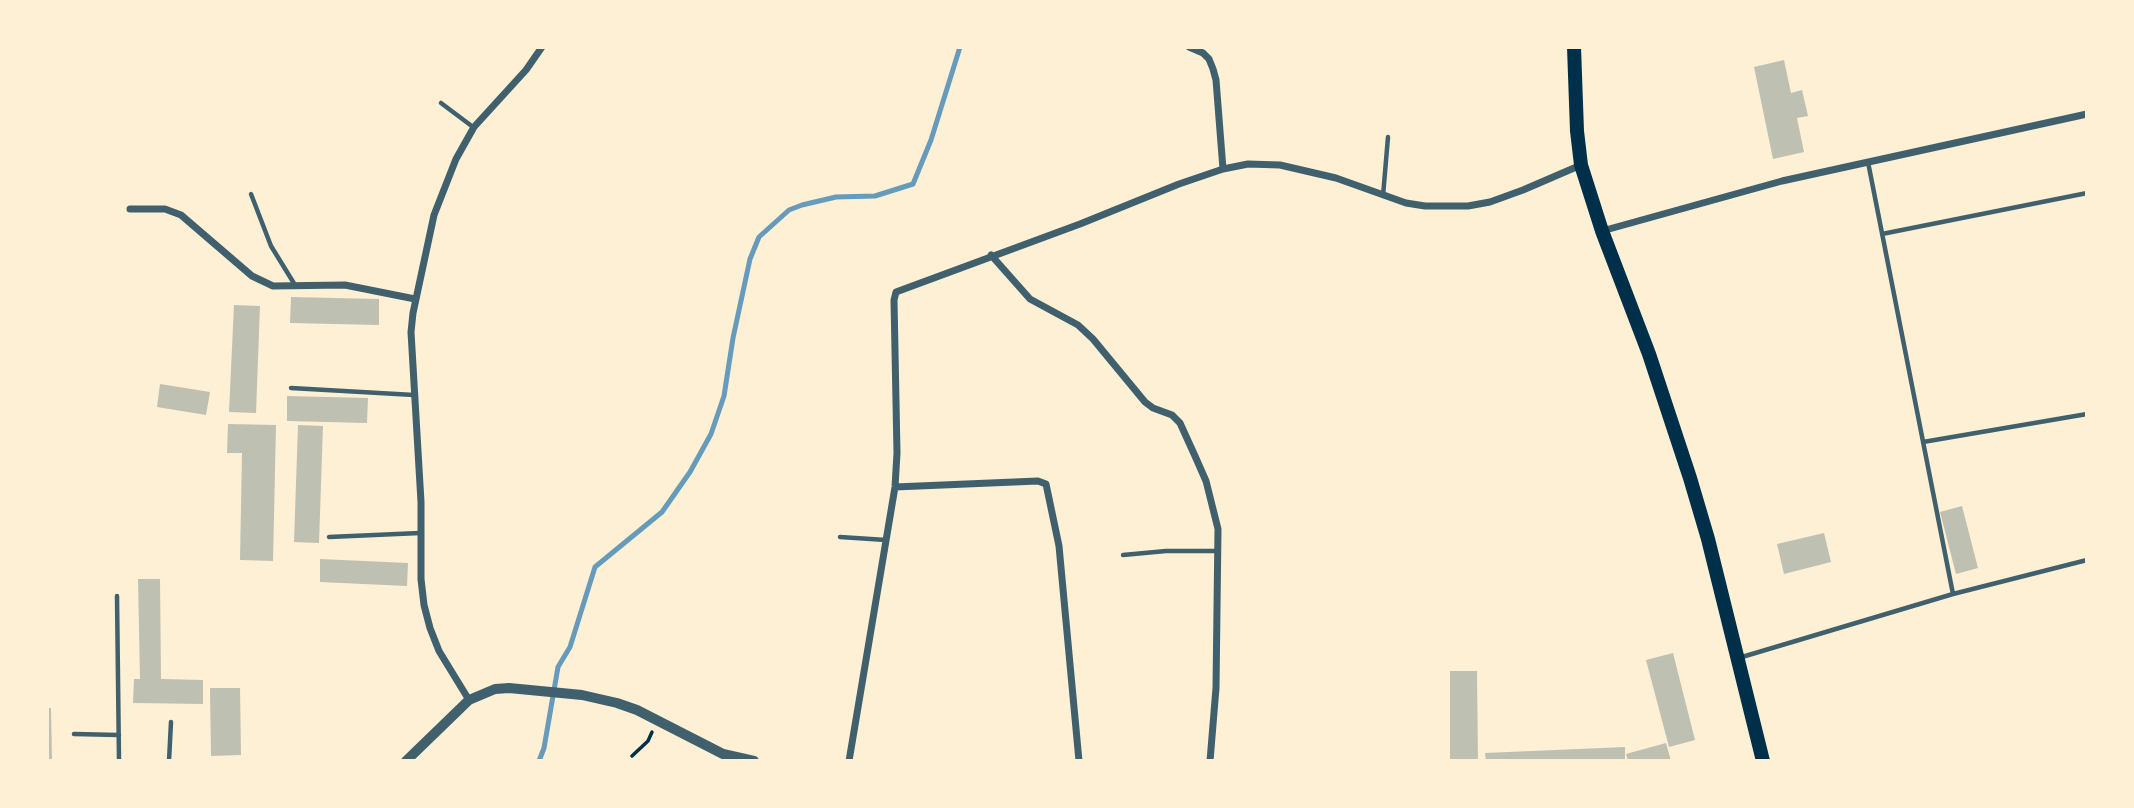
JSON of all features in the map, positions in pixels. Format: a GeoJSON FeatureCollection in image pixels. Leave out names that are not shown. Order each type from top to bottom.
{"type":"FeatureCollection","features":[{"type":"Feature","properties":{"kind":"highway"},"geometry":{"type":"LineString","coordinates":[[1574,47],[1581,165],[1690,478],[1708,539],[1763,761]]}},
{"type":"Feature","properties":{"kind":"street"},"geometry":{"type":"LineString","coordinates":[[469,700],[439,651],[424,606],[411,332],[427,240],[443,188],[474,127],[526,70],[542,47]]}},
{"type":"Feature","properties":{"kind":"street"},"geometry":{"type":"LineString","coordinates":[[1189,47],[1203,53],[1213,69],[1223,169]]}},
{"type":"Feature","properties":{"kind":"street"},"geometry":{"type":"LineString","coordinates":[[1602,231],[1783,181],[2087,114]]}},
{"type":"Feature","properties":{"kind":"street"},"geometry":{"type":"LineString","coordinates":[[849,761],[895,487],[896,292],[1223,169],[1248,164],[1280,165],[1336,178],[1383,196],[1424,206],[1468,206],[1501,198],[1581,165]]}},
{"type":"Feature","properties":{"kind":"street"},"geometry":{"type":"LineString","coordinates":[[130,209],[165,209],[180,215],[253,276],[274,286],[345,285],[415,299]]}},
{"type":"Feature","properties":{"kind":"street"},"geometry":{"type":"LineString","coordinates":[[990,255],[1030,299],[1078,325],[1093,339],[1145,402],[1172,415],[1180,422],[1206,481],[1218,529],[1216,688],[1210,761]]}},
{"type":"Feature","properties":{"kind":"street"},"geometry":{"type":"LineString","coordinates":[[895,487],[1038,481],[1046,484],[1059,546],[1079,761]]}},
{"type":"Feature","properties":{"kind":"street"},"geometry":{"type":"LineString","coordinates":[[406,761],[469,700],[495,689],[509,688],[582,695],[617,703],[723,754],[754,761]]}},
{"type":"Feature","properties":{"kind":"lane"},"geometry":{"type":"LineString","coordinates":[[441,103],[474,127]]}},
{"type":"Feature","properties":{"kind":"lane"},"geometry":{"type":"LineString","coordinates":[[1383,196],[1388,137]]}},
{"type":"Feature","properties":{"kind":"lane"},"geometry":{"type":"LineString","coordinates":[[1868,162],[1953,594]]}},
{"type":"Feature","properties":{"kind":"lane"},"geometry":{"type":"LineString","coordinates":[[1882,234],[2087,193]]}},
{"type":"Feature","properties":{"kind":"lane"},"geometry":{"type":"LineString","coordinates":[[251,194],[271,246],[295,286]]}},
{"type":"Feature","properties":{"kind":"lane"},"geometry":{"type":"LineString","coordinates":[[291,388],[414,395]]}},
{"type":"Feature","properties":{"kind":"lane"},"geometry":{"type":"LineString","coordinates":[[1923,442],[2087,414]]}},
{"type":"Feature","properties":{"kind":"lane"},"geometry":{"type":"LineString","coordinates":[[329,537],[420,533]]}},
{"type":"Feature","properties":{"kind":"lane"},"geometry":{"type":"LineString","coordinates":[[840,537],[887,540]]}},
{"type":"Feature","properties":{"kind":"lane"},"geometry":{"type":"LineString","coordinates":[[1123,555],[1166,551],[1218,551]]}},
{"type":"Feature","properties":{"kind":"lane"},"geometry":{"type":"LineString","coordinates":[[1737,658],[1953,594],[2087,560]]}},
{"type":"Feature","properties":{"kind":"lane"},"geometry":{"type":"LineString","coordinates":[[117,596],[119,761]]}},
{"type":"Feature","properties":{"kind":"lane"},"geometry":{"type":"LineString","coordinates":[[169,761],[171,722]]}},
{"type":"Feature","properties":{"kind":"lane"},"geometry":{"type":"LineString","coordinates":[[74,734],[119,735]]}},
{"type":"Feature","properties":{"kind":"path"},"geometry":{"type":"LineString","coordinates":[[632,756],[648,741],[655,720]]}},
{"type":"Feature","properties":{"kind":"building"},"geometry":{"type":"Polygon","coordinates":[[[1784,60],[1791,93],[1802,90],[1808,116],[1797,118],[1804,152],[1773,159],[1754,67],[1784,60]]]}},
{"type":"Feature","properties":{"kind":"building"},"geometry":{"type":"Polygon","coordinates":[[[291,297],[379,299],[379,325],[290,323],[291,297]]]}},
{"type":"Feature","properties":{"kind":"building"},"geometry":{"type":"Polygon","coordinates":[[[234,305],[260,306],[256,413],[229,412],[234,305]]]}},
{"type":"Feature","properties":{"kind":"building"},"geometry":{"type":"Polygon","coordinates":[[[160,384],[210,392],[206,415],[157,407],[160,384]]]}},
{"type":"Feature","properties":{"kind":"building"},"geometry":{"type":"Polygon","coordinates":[[[287,396],[368,398],[367,423],[287,421],[287,396]]]}},
{"type":"Feature","properties":{"kind":"building"},"geometry":{"type":"Polygon","coordinates":[[[228,424],[276,425],[273,561],[240,560],[242,453],[227,453],[228,424]]]}},
{"type":"Feature","properties":{"kind":"building"},"geometry":{"type":"Polygon","coordinates":[[[298,425],[323,426],[319,543],[294,542],[298,425]]]}},
{"type":"Feature","properties":{"kind":"building"},"geometry":{"type":"Polygon","coordinates":[[[1962,506],[1978,568],[1956,574],[1940,512],[1962,506]]]}},
{"type":"Feature","properties":{"kind":"building"},"geometry":{"type":"Polygon","coordinates":[[[1824,533],[1831,562],[1784,574],[1777,544],[1824,533]]]}},
{"type":"Feature","properties":{"kind":"building"},"geometry":{"type":"Polygon","coordinates":[[[320,559],[408,563],[407,586],[320,582],[320,559]]]}},
{"type":"Feature","properties":{"kind":"building"},"geometry":{"type":"Polygon","coordinates":[[[138,579],[160,579],[161,679],[203,680],[203,704],[133,703],[134,679],[140,679],[138,579]]]}},
{"type":"Feature","properties":{"kind":"building"},"geometry":{"type":"Polygon","coordinates":[[[1673,653],[1695,740],[1669,747],[1646,660],[1673,653]]]}},
{"type":"Feature","properties":{"kind":"building"},"geometry":{"type":"Polygon","coordinates":[[[1450,671],[1477,671],[1478,761],[1450,761],[1450,671]]]}},
{"type":"Feature","properties":{"kind":"building"},"geometry":{"type":"Polygon","coordinates":[[[210,688],[240,688],[241,755],[211,756],[210,688]]]}},
{"type":"Feature","properties":{"kind":"building"},"geometry":{"type":"Polygon","coordinates":[[[47,708],[51,708],[52,761],[47,761],[47,708]]]}},
{"type":"Feature","properties":{"kind":"building"},"geometry":{"type":"Polygon","coordinates":[[[1666,743],[1671,761],[1628,761],[1626,754],[1666,743]]]}},
{"type":"Feature","properties":{"kind":"building"},"geometry":{"type":"Polygon","coordinates":[[[1625,747],[1625,761],[1486,761],[1485,753],[1625,747]]]}},
{"type":"Feature","properties":{"kind":"waterway"},"geometry":{"type":"LineString","coordinates":[[539,761],[544,748],[558,667],[570,647],[595,567],[662,512],[690,472],[711,434],[724,396],[750,259],[759,237],[789,210],[802,205],[836,197],[875,196],[913,184],[931,140],[960,47]]}}]}
